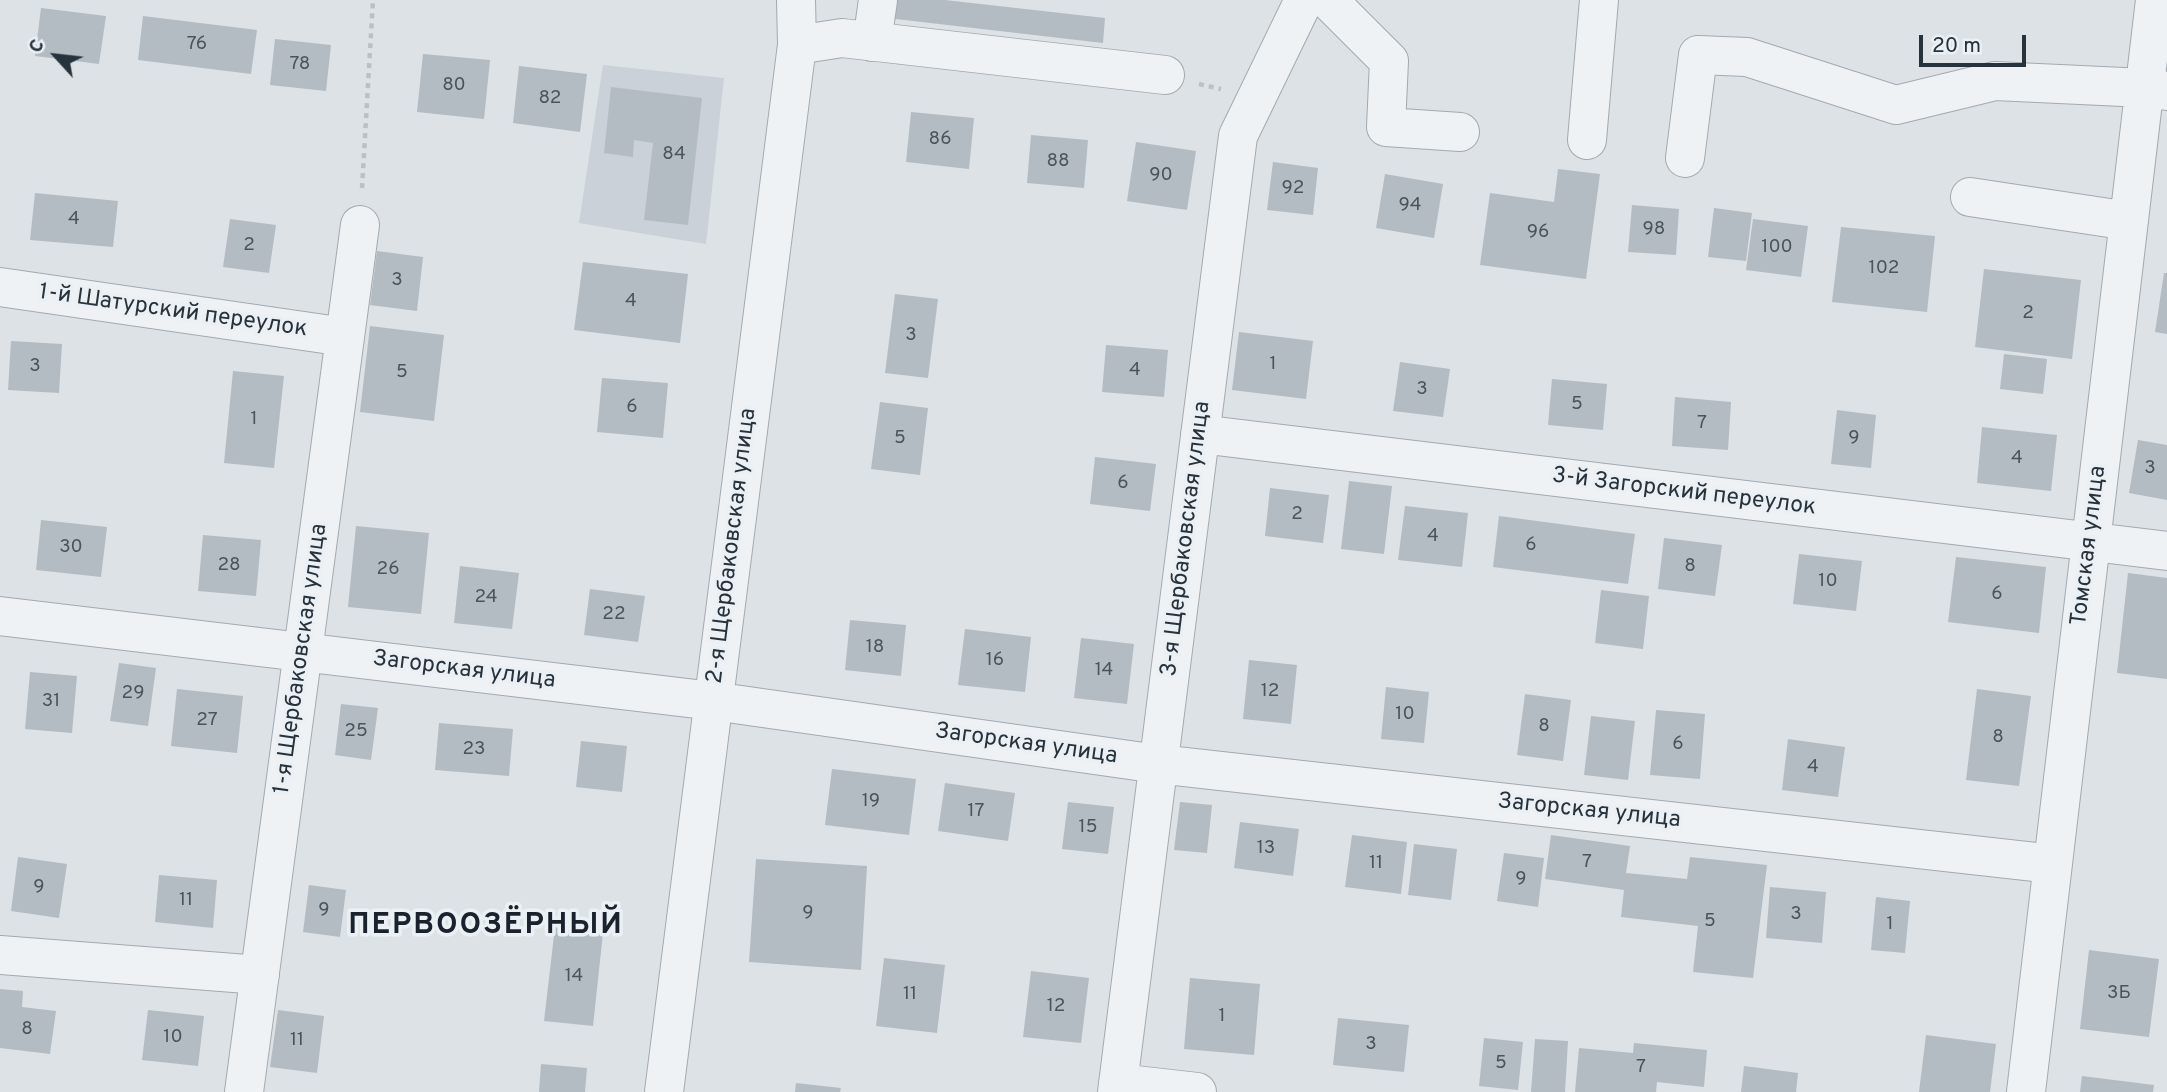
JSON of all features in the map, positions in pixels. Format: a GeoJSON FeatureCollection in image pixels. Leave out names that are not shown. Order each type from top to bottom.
{"type":"FeatureCollection","features":[{"type":"Feature","properties":{"kind":"street","name":"2-я Щербаковская улица"},"geometry":{"type":"LineString","coordinates":[[664,1092],[797,45],[796,0]]}},
{"type":"Feature","properties":{"kind":"street"},"geometry":{"type":"LineString","coordinates":[[872,41],[878,0]]}},
{"type":"Feature","properties":{"kind":"street","name":"3-я Щербаковская улица"},"geometry":{"type":"LineString","coordinates":[[1118,1087],[1238,136],[1304,0]]}},
{"type":"Feature","properties":{"kind":"street"},"geometry":{"type":"LineString","coordinates":[[1328,0],[1389,61],[1386,127],[1460,132]]}},
{"type":"Feature","properties":{"kind":"street"},"geometry":{"type":"LineString","coordinates":[[1587,140],[1599,0]]}},
{"type":"Feature","properties":{"kind":"street","name":"Томская улица"},"geometry":{"type":"LineString","coordinates":[[2026,1092],[2129,220],[2156,89],[2155,0]]}},
{"type":"Feature","properties":{"kind":"street"},"geometry":{"type":"LineString","coordinates":[[797,45],[842,38],[1165,75]]}},
{"type":"Feature","properties":{"kind":"street"},"geometry":{"type":"LineString","coordinates":[[1685,158],[1698,55],[1746,57],[1896,105],[1995,81],[2156,89]]}},
{"type":"Feature","properties":{"kind":"street"},"geometry":{"type":"LineString","coordinates":[[1970,197],[2129,220]]}},
{"type":"Feature","properties":{"kind":"street","name":"1-я Щербаковская улица"},"geometry":{"type":"LineString","coordinates":[[244,1092],[360,225]]}},
{"type":"Feature","properties":{"kind":"street","name":"1-й Шатурский переулок"},"geometry":{"type":"LineString","coordinates":[[0,287],[345,337]]}},
{"type":"Feature","properties":{"kind":"street","name":"3-й Загорский переулок"},"geometry":{"type":"LineString","coordinates":[[1200,434],[2167,551]]}},
{"type":"Feature","properties":{"kind":"street","name":"Загорская улица"},"geometry":{"type":"LineString","coordinates":[[0,616],[713,701],[1158,764],[2053,864]]}},
{"type":"Feature","properties":{"kind":"street"},"geometry":{"type":"LineString","coordinates":[[0,955],[260,975]]}},
{"type":"Feature","properties":{"kind":"street"},"geometry":{"type":"LineString","coordinates":[[1118,1087],[1197,1092]]}},
{"type":"Feature","properties":{"kind":"path"},"geometry":{"type":"LineString","coordinates":[[360,225],[373,0]]}},
{"type":"Feature","properties":{"kind":"path"},"geometry":{"type":"LineString","coordinates":[[1165,75],[1256,98]]}},
{"type":"Feature","properties":{"kind":"shaded area"},"geometry":{"type":"Polygon","coordinates":[[[603,65],[724,78],[706,244],[579,223],[603,65]]]}},
{"type":"Feature","properties":{"kind":"building"},"geometry":{"type":"Polygon","coordinates":[[[890,0],[945,0],[1105,18],[1103,43],[887,18],[890,0]]]}},
{"type":"Feature","properties":{"kind":"building"},"geometry":{"type":"Polygon","coordinates":[[[41,8],[106,16],[99,64],[35,56],[41,8]]]}},
{"type":"Feature","properties":{"kind":"building"},"geometry":{"type":"Polygon","coordinates":[[[143,16],[257,30],[251,74],[138,60],[143,16]]]}},
{"type":"Feature","properties":{"kind":"building"},"geometry":{"type":"Polygon","coordinates":[[[275,39],[331,45],[326,91],[270,85],[275,39]]]}},
{"type":"Feature","properties":{"kind":"building"},"geometry":{"type":"Polygon","coordinates":[[[423,54],[490,60],[484,119],[417,112],[423,54]]]}},
{"type":"Feature","properties":{"kind":"building"},"geometry":{"type":"Polygon","coordinates":[[[519,66],[587,74],[580,132],[513,123],[519,66]]]}},
{"type":"Feature","properties":{"kind":"building"},"geometry":{"type":"Polygon","coordinates":[[[611,87],[702,98],[688,225],[644,220],[653,143],[634,140],[633,157],[604,153],[611,87]]]}},
{"type":"Feature","properties":{"kind":"building"},"geometry":{"type":"Polygon","coordinates":[[[911,112],[974,118],[969,169],[906,162],[911,112]]]}},
{"type":"Feature","properties":{"kind":"building"},"geometry":{"type":"Polygon","coordinates":[[[1031,135],[1088,140],[1084,188],[1027,183],[1031,135]]]}},
{"type":"Feature","properties":{"kind":"building"},"geometry":{"type":"Polygon","coordinates":[[[1136,142],[1196,151],[1187,210],[1127,201],[1136,142]]]}},
{"type":"Feature","properties":{"kind":"building"},"geometry":{"type":"Polygon","coordinates":[[[1273,162],[1318,168],[1313,215],[1267,210],[1273,162]]]}},
{"type":"Feature","properties":{"kind":"building"},"geometry":{"type":"Polygon","coordinates":[[[1558,169],[1600,174],[1586,279],[1480,265],[1490,193],[1554,202],[1558,169]]]}},
{"type":"Feature","properties":{"kind":"building"},"geometry":{"type":"Polygon","coordinates":[[[1385,174],[1443,184],[1434,238],[1376,228],[1385,174]]]}},
{"type":"Feature","properties":{"kind":"building"},"geometry":{"type":"Polygon","coordinates":[[[35,193],[118,201],[113,247],[30,240],[35,193]]]}},
{"type":"Feature","properties":{"kind":"building"},"geometry":{"type":"Polygon","coordinates":[[[1632,205],[1679,209],[1676,255],[1628,252],[1632,205]]]}},
{"type":"Feature","properties":{"kind":"building"},"geometry":{"type":"Polygon","coordinates":[[[1714,208],[1752,213],[1746,261],[1708,257],[1714,208]]]}},
{"type":"Feature","properties":{"kind":"building"},"geometry":{"type":"Polygon","coordinates":[[[230,219],[276,225],[269,273],[223,267],[230,219]]]}},
{"type":"Feature","properties":{"kind":"building"},"geometry":{"type":"Polygon","coordinates":[[[1753,219],[1808,226],[1801,277],[1746,270],[1753,219]]]}},
{"type":"Feature","properties":{"kind":"building"},"geometry":{"type":"Polygon","coordinates":[[[1841,227],[1935,236],[1927,312],[1832,302],[1841,227]]]}},
{"type":"Feature","properties":{"kind":"building"},"geometry":{"type":"Polygon","coordinates":[[[377,251],[423,257],[417,311],[370,305],[377,251]]]}},
{"type":"Feature","properties":{"kind":"building"},"geometry":{"type":"Polygon","coordinates":[[[583,262],[688,274],[680,343],[574,330],[583,262]]]}},
{"type":"Feature","properties":{"kind":"building"},"geometry":{"type":"Polygon","coordinates":[[[1984,269],[2081,280],[2072,359],[1975,347],[1984,269]]]}},
{"type":"Feature","properties":{"kind":"building"},"geometry":{"type":"Polygon","coordinates":[[[2164,273],[2167,273],[2167,334],[2155,332],[2164,273]]]}},
{"type":"Feature","properties":{"kind":"building"},"geometry":{"type":"Polygon","coordinates":[[[895,294],[938,299],[928,378],[885,373],[895,294]]]}},
{"type":"Feature","properties":{"kind":"building"},"geometry":{"type":"Polygon","coordinates":[[[370,326],[444,335],[434,421],[360,412],[370,326]]]}},
{"type":"Feature","properties":{"kind":"building"},"geometry":{"type":"Polygon","coordinates":[[[1239,332],[1313,341],[1306,399],[1232,390],[1239,332]]]}},
{"type":"Feature","properties":{"kind":"building"},"geometry":{"type":"Polygon","coordinates":[[[11,341],[62,344],[59,393],[8,390],[11,341]]]}},
{"type":"Feature","properties":{"kind":"building"},"geometry":{"type":"Polygon","coordinates":[[[1106,345],[1168,350],[1164,397],[1102,392],[1106,345]]]}},
{"type":"Feature","properties":{"kind":"building"},"geometry":{"type":"Polygon","coordinates":[[[2004,354],[2047,359],[2043,394],[2000,389],[2004,354]]]}},
{"type":"Feature","properties":{"kind":"building"},"geometry":{"type":"Polygon","coordinates":[[[1400,362],[1450,369],[1443,417],[1393,411],[1400,362]]]}},
{"type":"Feature","properties":{"kind":"building"},"geometry":{"type":"Polygon","coordinates":[[[233,371],[284,376],[274,468],[224,463],[233,371]]]}},
{"type":"Feature","properties":{"kind":"building"},"geometry":{"type":"Polygon","coordinates":[[[602,378],[668,383],[663,438],[597,432],[602,378]]]}},
{"type":"Feature","properties":{"kind":"building"},"geometry":{"type":"Polygon","coordinates":[[[1552,379],[1607,384],[1603,430],[1548,425],[1552,379]]]}},
{"type":"Feature","properties":{"kind":"building"},"geometry":{"type":"Polygon","coordinates":[[[1675,397],[1731,402],[1728,450],[1672,446],[1675,397]]]}},
{"type":"Feature","properties":{"kind":"building"},"geometry":{"type":"Polygon","coordinates":[[[880,402],[928,408],[920,475],[871,469],[880,402]]]}},
{"type":"Feature","properties":{"kind":"building"},"geometry":{"type":"Polygon","coordinates":[[[1837,410],[1876,415],[1871,468],[1831,464],[1837,410]]]}},
{"type":"Feature","properties":{"kind":"building"},"geometry":{"type":"Polygon","coordinates":[[[1982,427],[2057,435],[2051,491],[1977,483],[1982,427]]]}},
{"type":"Feature","properties":{"kind":"building"},"geometry":{"type":"Polygon","coordinates":[[[2138,440],[2167,445],[2167,500],[2129,493],[2138,440]]]}},
{"type":"Feature","properties":{"kind":"building"},"geometry":{"type":"Polygon","coordinates":[[[1095,457],[1156,464],[1150,511],[1090,504],[1095,457]]]}},
{"type":"Feature","properties":{"kind":"building"},"geometry":{"type":"Polygon","coordinates":[[[1349,481],[1392,486],[1384,554],[1341,549],[1349,481]]]}},
{"type":"Feature","properties":{"kind":"building"},"geometry":{"type":"Polygon","coordinates":[[[1270,488],[1329,495],[1323,543],[1265,536],[1270,488]]]}},
{"type":"Feature","properties":{"kind":"building"},"geometry":{"type":"Polygon","coordinates":[[[1405,506],[1468,513],[1462,567],[1398,560],[1405,506]]]}},
{"type":"Feature","properties":{"kind":"building"},"geometry":{"type":"Polygon","coordinates":[[[1499,516],[1635,534],[1628,584],[1493,567],[1499,516]]]}},
{"type":"Feature","properties":{"kind":"building"},"geometry":{"type":"Polygon","coordinates":[[[41,520],[107,527],[101,577],[36,570],[41,520]]]}},
{"type":"Feature","properties":{"kind":"building"},"geometry":{"type":"Polygon","coordinates":[[[356,526],[429,533],[421,614],[348,607],[356,526]]]}},
{"type":"Feature","properties":{"kind":"building"},"geometry":{"type":"Polygon","coordinates":[[[203,535],[261,540],[256,596],[198,591],[203,535]]]}},
{"type":"Feature","properties":{"kind":"building"},"geometry":{"type":"Polygon","coordinates":[[[1664,538],[1722,545],[1715,596],[1658,589],[1664,538]]]}},
{"type":"Feature","properties":{"kind":"building"},"geometry":{"type":"Polygon","coordinates":[[[1799,554],[1862,561],[1856,611],[1793,604],[1799,554]]]}},
{"type":"Feature","properties":{"kind":"building"},"geometry":{"type":"Polygon","coordinates":[[[1956,557],[2046,567],[2039,633],[1948,622],[1956,557]]]}},
{"type":"Feature","properties":{"kind":"building"},"geometry":{"type":"Polygon","coordinates":[[[460,566],[519,573],[512,629],[454,623],[460,566]]]}},
{"type":"Feature","properties":{"kind":"building"},"geometry":{"type":"Polygon","coordinates":[[[2128,573],[2167,578],[2167,679],[2117,673],[2128,573]]]}},
{"type":"Feature","properties":{"kind":"building"},"geometry":{"type":"Polygon","coordinates":[[[590,589],[645,596],[638,642],[584,635],[590,589]]]}},
{"type":"Feature","properties":{"kind":"building"},"geometry":{"type":"Polygon","coordinates":[[[1601,590],[1649,596],[1643,649],[1595,643],[1601,590]]]}},
{"type":"Feature","properties":{"kind":"building"},"geometry":{"type":"Polygon","coordinates":[[[850,620],[906,625],[901,676],[845,670],[850,620]]]}},
{"type":"Feature","properties":{"kind":"building"},"geometry":{"type":"Polygon","coordinates":[[[965,629],[1031,637],[1025,692],[958,685],[965,629]]]}},
{"type":"Feature","properties":{"kind":"building"},"geometry":{"type":"Polygon","coordinates":[[[1081,638],[1134,644],[1127,704],[1074,698],[1081,638]]]}},
{"type":"Feature","properties":{"kind":"building"},"geometry":{"type":"Polygon","coordinates":[[[1249,660],[1297,665],[1291,724],[1243,719],[1249,660]]]}},
{"type":"Feature","properties":{"kind":"building"},"geometry":{"type":"Polygon","coordinates":[[[119,663],[156,668],[148,726],[110,721],[119,663]]]}},
{"type":"Feature","properties":{"kind":"building"},"geometry":{"type":"Polygon","coordinates":[[[30,672],[77,676],[72,733],[25,729],[30,672]]]}},
{"type":"Feature","properties":{"kind":"building"},"geometry":{"type":"Polygon","coordinates":[[[1386,687],[1429,692],[1424,743],[1381,739],[1386,687]]]}},
{"type":"Feature","properties":{"kind":"building"},"geometry":{"type":"Polygon","coordinates":[[[177,689],[243,696],[237,753],[171,746],[177,689]]]}},
{"type":"Feature","properties":{"kind":"building"},"geometry":{"type":"Polygon","coordinates":[[[1977,689],[2031,696],[2019,786],[1966,780],[1977,689]]]}},
{"type":"Feature","properties":{"kind":"building"},"geometry":{"type":"Polygon","coordinates":[[[1525,694],[1571,700],[1563,761],[1517,755],[1525,694]]]}},
{"type":"Feature","properties":{"kind":"building"},"geometry":{"type":"Polygon","coordinates":[[[341,704],[378,708],[371,760],[335,755],[341,704]]]}},
{"type":"Feature","properties":{"kind":"building"},"geometry":{"type":"Polygon","coordinates":[[[1656,710],[1705,714],[1700,779],[1650,775],[1656,710]]]}},
{"type":"Feature","properties":{"kind":"building"},"geometry":{"type":"Polygon","coordinates":[[[1591,716],[1635,721],[1628,780],[1584,775],[1591,716]]]}},
{"type":"Feature","properties":{"kind":"building"},"geometry":{"type":"Polygon","coordinates":[[[439,723],[513,729],[509,776],[435,770],[439,723]]]}},
{"type":"Feature","properties":{"kind":"building"},"geometry":{"type":"Polygon","coordinates":[[[1788,739],[1845,747],[1838,797],[1782,790],[1788,739]]]}},
{"type":"Feature","properties":{"kind":"building"},"geometry":{"type":"Polygon","coordinates":[[[581,741],[627,746],[622,792],[576,787],[581,741]]]}},
{"type":"Feature","properties":{"kind":"building"},"geometry":{"type":"Polygon","coordinates":[[[832,769],[916,779],[909,835],[825,825],[832,769]]]}},
{"type":"Feature","properties":{"kind":"building"},"geometry":{"type":"Polygon","coordinates":[[[945,783],[1015,793],[1008,841],[938,831],[945,783]]]}},
{"type":"Feature","properties":{"kind":"building"},"geometry":{"type":"Polygon","coordinates":[[[1068,802],[1114,807],[1108,854],[1062,849],[1068,802]]]}},
{"type":"Feature","properties":{"kind":"building"},"geometry":{"type":"Polygon","coordinates":[[[1180,802],[1212,805],[1207,853],[1174,850],[1180,802]]]}},
{"type":"Feature","properties":{"kind":"building"},"geometry":{"type":"Polygon","coordinates":[[[1240,822],[1299,829],[1293,876],[1234,868],[1240,822]]]}},
{"type":"Feature","properties":{"kind":"building"},"geometry":{"type":"Polygon","coordinates":[[[1352,835],[1407,842],[1401,894],[1345,887],[1352,835]]]}},
{"type":"Feature","properties":{"kind":"building"},"geometry":{"type":"Polygon","coordinates":[[[1551,835],[1630,846],[1626,873],[1687,879],[1690,857],[1767,865],[1753,978],[1693,972],[1698,926],[1621,917],[1624,890],[1545,879],[1551,835]]]}},
{"type":"Feature","properties":{"kind":"building"},"geometry":{"type":"Polygon","coordinates":[[[1414,844],[1457,849],[1451,900],[1408,895],[1414,844]]]}},
{"type":"Feature","properties":{"kind":"building"},"geometry":{"type":"Polygon","coordinates":[[[1504,853],[1544,858],[1538,907],[1497,901],[1504,853]]]}},
{"type":"Feature","properties":{"kind":"building"},"geometry":{"type":"Polygon","coordinates":[[[18,857],[67,864],[59,918],[11,911],[18,857]]]}},
{"type":"Feature","properties":{"kind":"building"},"geometry":{"type":"Polygon","coordinates":[[[756,859],[867,866],[861,970],[749,962],[756,859]]]}},
{"type":"Feature","properties":{"kind":"building"},"geometry":{"type":"Polygon","coordinates":[[[159,875],[217,880],[213,928],[155,922],[159,875]]]}},
{"type":"Feature","properties":{"kind":"building"},"geometry":{"type":"Polygon","coordinates":[[[309,885],[346,890],[340,937],[303,932],[309,885]]]}},
{"type":"Feature","properties":{"kind":"building"},"geometry":{"type":"Polygon","coordinates":[[[1770,887],[1826,892],[1822,943],[1766,938],[1770,887]]]}},
{"type":"Feature","properties":{"kind":"building"},"geometry":{"type":"Polygon","coordinates":[[[1876,897],[1910,901],[1905,953],[1871,950],[1876,897]]]}},
{"type":"Feature","properties":{"kind":"building"},"geometry":{"type":"Polygon","coordinates":[[[555,927],[603,933],[593,1026],[544,1021],[555,927]]]}},
{"type":"Feature","properties":{"kind":"building"},"geometry":{"type":"Polygon","coordinates":[[[2089,950],[2159,959],[2149,1037],[2080,1029],[2089,950]]]}},
{"type":"Feature","properties":{"kind":"building"},"geometry":{"type":"Polygon","coordinates":[[[884,958],[945,965],[937,1033],[876,1026],[884,958]]]}},
{"type":"Feature","properties":{"kind":"building"},"geometry":{"type":"Polygon","coordinates":[[[1031,971],[1089,978],[1081,1043],[1023,1037],[1031,971]]]}},
{"type":"Feature","properties":{"kind":"building"},"geometry":{"type":"Polygon","coordinates":[[[1190,978],[1260,984],[1254,1055],[1184,1049],[1190,978]]]}},
{"type":"Feature","properties":{"kind":"building"},"geometry":{"type":"Polygon","coordinates":[[[0,989],[23,991],[22,1007],[56,1011],[50,1054],[0,1048],[0,989]]]}},
{"type":"Feature","properties":{"kind":"building"},"geometry":{"type":"Polygon","coordinates":[[[148,1010],[204,1016],[198,1066],[142,1060],[148,1010]]]}},
{"type":"Feature","properties":{"kind":"building"},"geometry":{"type":"Polygon","coordinates":[[[278,1010],[324,1016],[317,1073],[270,1067],[278,1010]]]}},
{"type":"Feature","properties":{"kind":"building"},"geometry":{"type":"Polygon","coordinates":[[[1338,1018],[1409,1025],[1404,1072],[1333,1065],[1338,1018]]]}},
{"type":"Feature","properties":{"kind":"building"},"geometry":{"type":"Polygon","coordinates":[[[1926,1035],[1996,1044],[1990,1092],[1919,1092],[1926,1035]]]}},
{"type":"Feature","properties":{"kind":"building"},"geometry":{"type":"Polygon","coordinates":[[[1484,1038],[1523,1042],[1518,1090],[1479,1086],[1484,1038]]]}},
{"type":"Feature","properties":{"kind":"building"},"geometry":{"type":"Polygon","coordinates":[[[1535,1039],[1568,1041],[1565,1092],[1531,1092],[1535,1039]]]}},
{"type":"Feature","properties":{"kind":"building"},"geometry":{"type":"Polygon","coordinates":[[[1634,1043],[1707,1050],[1704,1087],[1657,1082],[1656,1092],[1575,1092],[1579,1048],[1633,1053],[1634,1043]]]}},
{"type":"Feature","properties":{"kind":"building"},"geometry":{"type":"Polygon","coordinates":[[[541,1064],[587,1068],[585,1092],[539,1092],[541,1064]]]}},
{"type":"Feature","properties":{"kind":"building"},"geometry":{"type":"Polygon","coordinates":[[[1744,1066],[1798,1073],[1796,1092],[1741,1092],[1744,1066]]]}},
{"type":"Feature","properties":{"kind":"building"},"geometry":{"type":"Polygon","coordinates":[[[2082,1076],[2154,1085],[2153,1092],[2080,1092],[2082,1076]]]}},
{"type":"Feature","properties":{"kind":"building"},"geometry":{"type":"Polygon","coordinates":[[[796,1083],[841,1088],[840,1092],[795,1092],[796,1083]]]}},
{"type":"Feature","properties":{"kind":"district","name":"ПЕРВООЗЁРНЫЙ"},"geometry":{"type":"Point","coordinates":[486,927]}}]}
